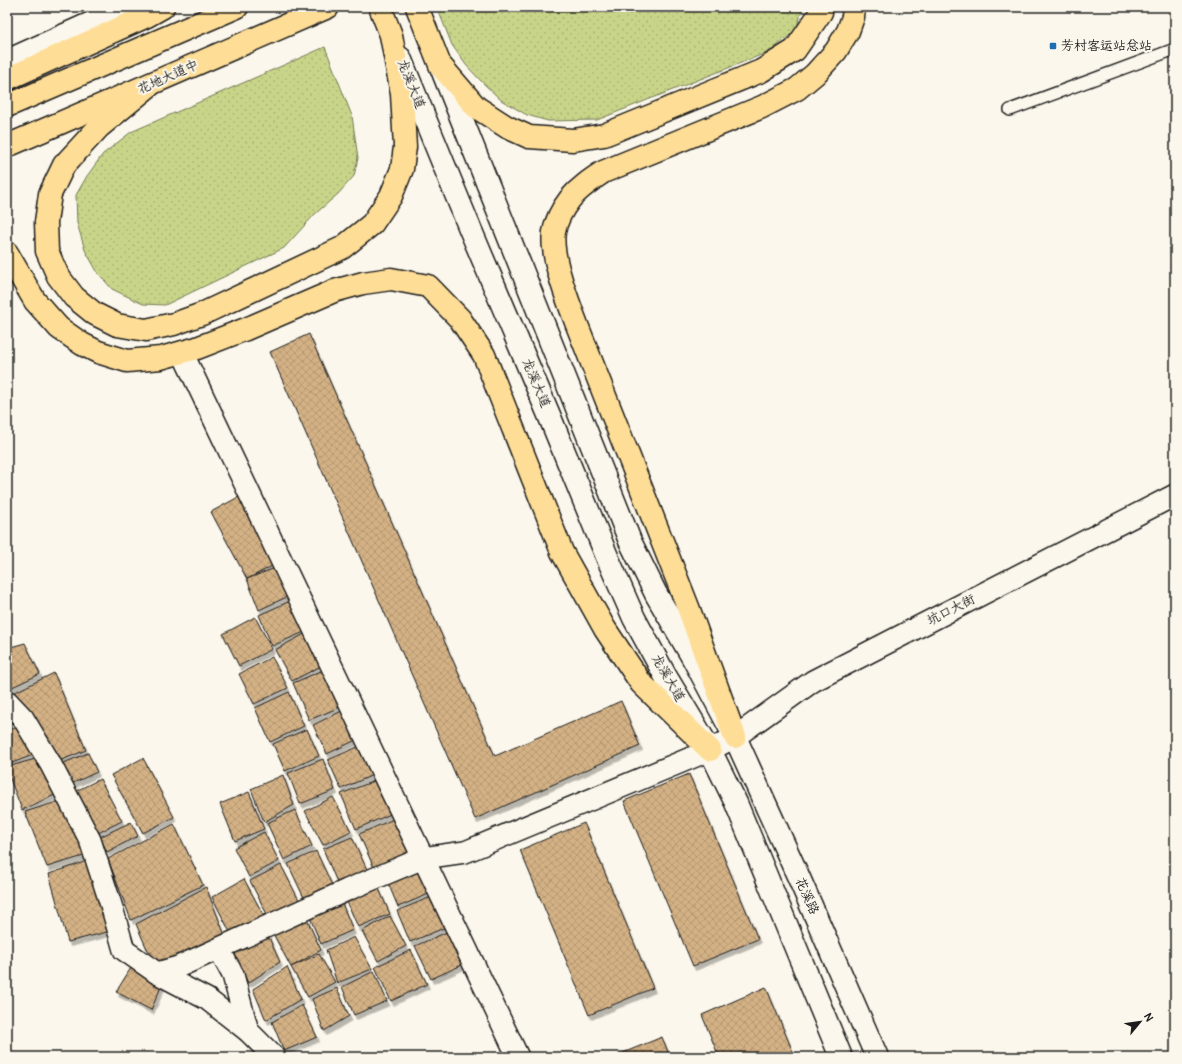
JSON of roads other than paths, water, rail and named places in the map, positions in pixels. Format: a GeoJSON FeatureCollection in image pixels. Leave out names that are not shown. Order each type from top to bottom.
{"type":"FeatureCollection","features":[{"type":"Feature","properties":{"kind":"main road"},"geometry":{"type":"LineString","coordinates":[[7,106],[237,7]]}},
{"type":"Feature","properties":{"kind":"main road","name":"花地大道中"},"geometry":{"type":"LineString","coordinates":[[7,146],[328,7]]}},
{"type":"Feature","properties":{"kind":"main road","name":"龙溪大道"},"geometry":{"type":"LineString","coordinates":[[380,7],[391,35]]}},
{"type":"Feature","properties":{"kind":"main road"},"geometry":{"type":"LineString","coordinates":[[417,7],[440,65],[476,107],[506,127],[529,137],[572,140],[604,135],[761,71],[795,50],[821,12],[822,7]]}},
{"type":"Feature","properties":{"kind":"main road"},"geometry":{"type":"LineString","coordinates":[[735,737],[688,607],[576,325],[562,284],[556,255],[554,233],[559,218],[569,200],[582,186],[603,172],[762,108],[797,89],[815,74],[836,51],[848,31],[853,17],[854,7]]}},
{"type":"Feature","properties":{"kind":"main road"},"geometry":{"type":"LineString","coordinates":[[7,79],[155,12]]}},
{"type":"Feature","properties":{"kind":"main road"},"geometry":{"type":"LineString","coordinates":[[150,85],[99,127],[64,165],[50,194],[46,222],[47,251],[58,276],[74,297],[95,314],[117,325],[146,330],[174,324],[202,314],[295,271],[342,248],[372,224],[391,196],[402,169],[405,147],[402,94],[391,35]]}},
{"type":"Feature","properties":{"kind":"main road"},"geometry":{"type":"LineString","coordinates":[[7,253],[35,301],[59,328],[82,344],[98,352],[127,362],[161,358],[197,348],[246,329],[334,291],[363,283],[391,279],[428,286],[460,319],[484,355],[562,552],[605,629],[641,683],[710,750]]}},
{"type":"Feature","properties":{"kind":"street"},"geometry":{"type":"LineString","coordinates":[[7,61],[127,7]]}},
{"type":"Feature","properties":{"kind":"street","name":"龙溪大道"},"geometry":{"type":"LineString","coordinates":[[391,35],[471,231],[634,618],[666,677],[710,750]]}},
{"type":"Feature","properties":{"kind":"street"},"geometry":{"type":"LineString","coordinates":[[440,65],[630,541],[656,594],[693,658],[735,737]]}},
{"type":"Feature","properties":{"kind":"street"},"geometry":{"type":"LineString","coordinates":[[182,352],[518,1057]]}},
{"type":"Feature","properties":{"kind":"street","name":"坑口大街"},"geometry":{"type":"LineString","coordinates":[[158,973],[178,967],[347,890],[423,858],[465,852],[710,750],[735,737],[813,681],[1175,495]]}},
{"type":"Feature","properties":{"kind":"street"},"geometry":{"type":"LineString","coordinates":[[7,701],[23,718],[50,763],[90,840],[124,950],[158,973],[207,999],[248,1031],[274,1057]]}},
{"type":"Feature","properties":{"kind":"street","name":"花溪路"},"geometry":{"type":"LineString","coordinates":[[735,737],[802,885],[877,1057]]}},
{"type":"Feature","properties":{"kind":"street"},"geometry":{"type":"LineString","coordinates":[[710,750],[736,803],[841,1057]]}},
{"type":"Feature","properties":{"kind":"street"},"geometry":{"type":"LineString","coordinates":[[219,948],[233,975],[248,1031]]}},
{"type":"Feature","properties":{"kind":"lane"},"geometry":{"type":"LineString","coordinates":[[1010,110],[1175,49]]}},
{"type":"Feature","properties":{"kind":"place","name":"芳村客运站总站"},"geometry":{"type":"Point","coordinates":[1053,46]}}]}
